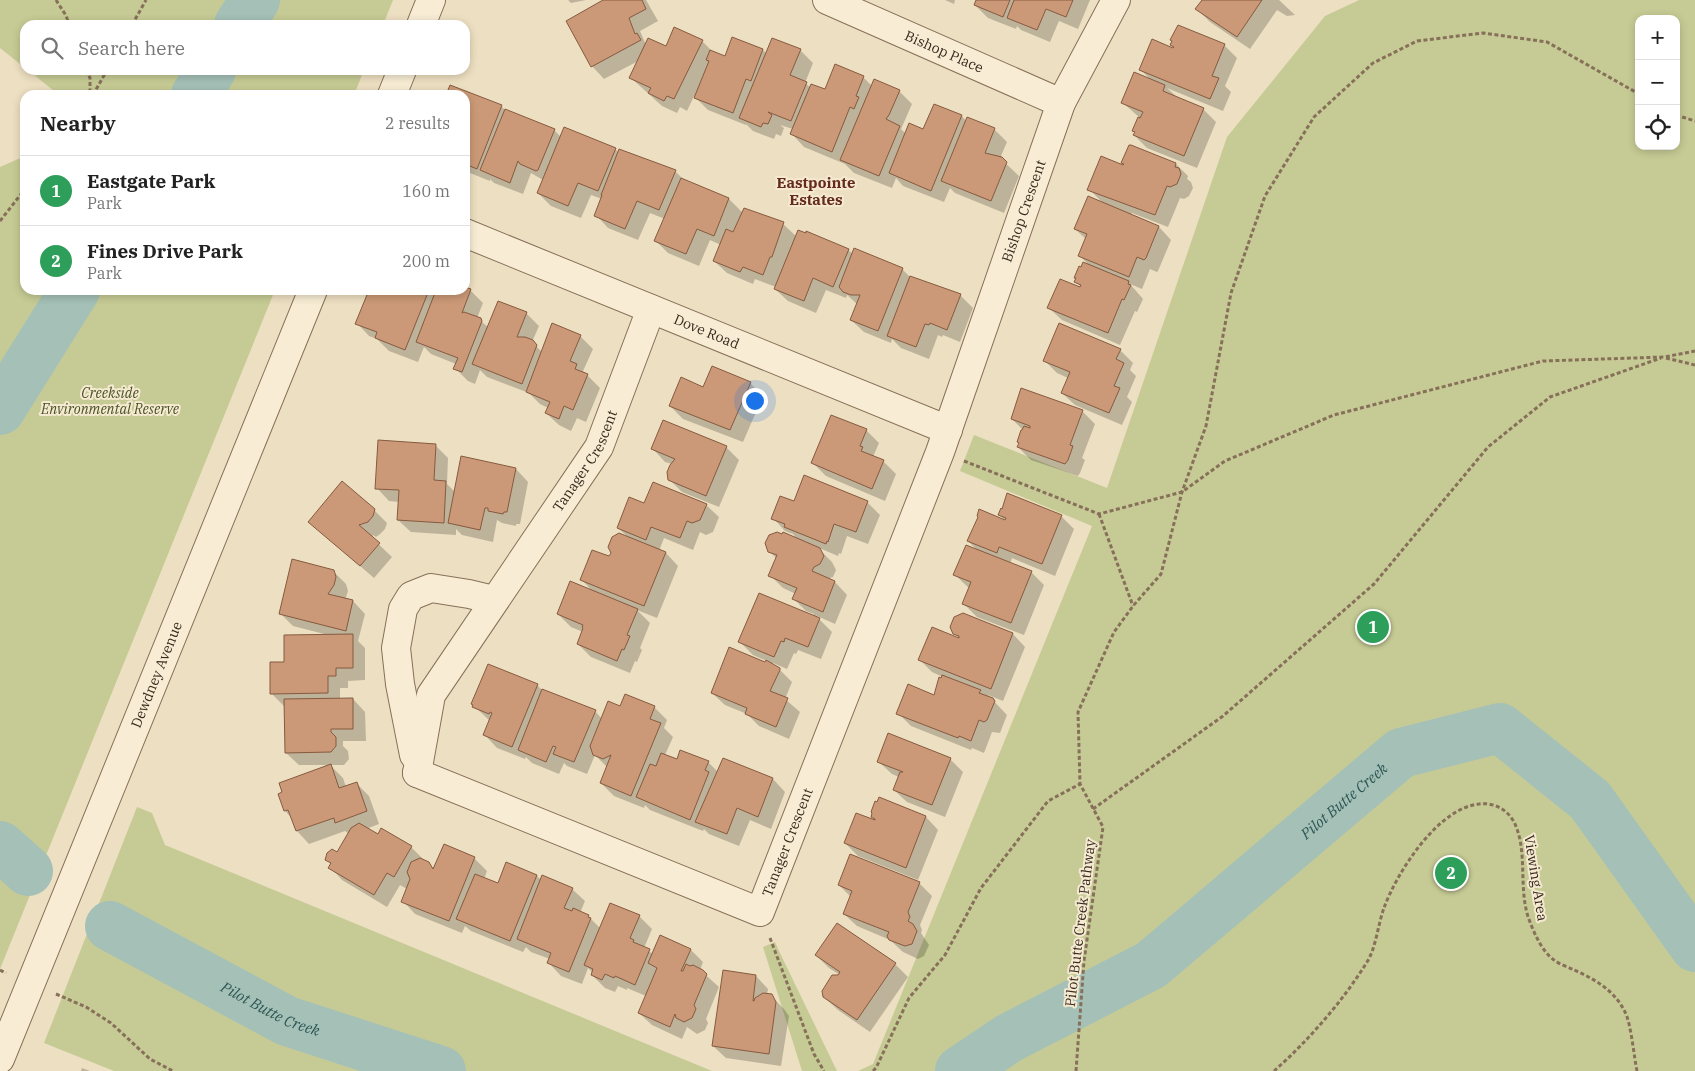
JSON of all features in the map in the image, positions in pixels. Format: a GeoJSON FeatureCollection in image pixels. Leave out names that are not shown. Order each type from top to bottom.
{"type":"FeatureCollection","features":[{"type":"Feature","properties":{"kind":"street"},"geometry":{"type":"LineString","coordinates":[[423,20],[431,0]]}},
{"type":"Feature","properties":{"kind":"street","name":"Bishop Place"},"geometry":{"type":"LineString","coordinates":[[827,0],[1062,103]]}},
{"type":"Feature","properties":{"kind":"street","name":"Bishop Crescent"},"geometry":{"type":"LineString","coordinates":[[944,441],[1062,103],[1116,0]]}},
{"type":"Feature","properties":{"kind":"street"},"geometry":{"type":"LineString","coordinates":[[394,90],[400,75]]}},
{"type":"Feature","properties":{"kind":"street","name":"Dove Road"},"geometry":{"type":"LineString","coordinates":[[470,235],[651,309],[944,441]]}},
{"type":"Feature","properties":{"kind":"street","name":"Dewdney Avenue"},"geometry":{"type":"LineString","coordinates":[[0,1059],[311,295]]}},
{"type":"Feature","properties":{"kind":"street","name":"Tanager Crescent"},"geometry":{"type":"LineString","coordinates":[[651,309],[598,447],[431,695],[417,774],[760,912],[944,441]]}},
{"type":"Feature","properties":{"kind":"street"},"geometry":{"type":"LineString","coordinates":[[417,774],[400,684],[396,648],[403,609],[411,596],[432,588],[494,600]]}},
{"type":"Feature","properties":{"kind":"path"},"geometry":{"type":"LineString","coordinates":[[56,0],[68,20]]}},
{"type":"Feature","properties":{"kind":"path"},"geometry":{"type":"LineString","coordinates":[[135,20],[146,0]]}},
{"type":"Feature","properties":{"kind":"path","name":"Pilot Butte Creek Pathway"},"geometry":{"type":"LineString","coordinates":[[1076,1071],[1084,961],[1103,827],[1080,784],[1078,712],[1114,632],[1162,574],[1182,492],[1206,426],[1231,294],[1265,196],[1314,117],[1373,63],[1417,41],[1483,33],[1546,42],[1635,92]]}},
{"type":"Feature","properties":{"kind":"path"},"geometry":{"type":"LineString","coordinates":[[88,75],[91,90]]}},
{"type":"Feature","properties":{"kind":"path"},"geometry":{"type":"LineString","coordinates":[[95,90],[104,75]]}},
{"type":"Feature","properties":{"kind":"path"},"geometry":{"type":"LineString","coordinates":[[1680,116],[1695,121]]}},
{"type":"Feature","properties":{"kind":"path"},"geometry":{"type":"LineString","coordinates":[[0,221],[20,195]]}},
{"type":"Feature","properties":{"kind":"path"},"geometry":{"type":"LineString","coordinates":[[1093,809],[1223,716],[1374,584],[1488,447],[1550,397],[1664,357],[1695,351]]}},
{"type":"Feature","properties":{"kind":"path"},"geometry":{"type":"LineString","coordinates":[[944,441],[1099,514],[1182,492],[1225,462],[1334,416],[1543,361],[1664,357],[1695,365]]}},
{"type":"Feature","properties":{"kind":"path"},"geometry":{"type":"LineString","coordinates":[[1099,514],[1134,606]]}},
{"type":"Feature","properties":{"kind":"path"},"geometry":{"type":"LineString","coordinates":[[873,1071],[909,998],[945,955],[981,888],[1048,801],[1080,784]]}},
{"type":"Feature","properties":{"kind":"path","name":"Viewing Area"},"geometry":{"type":"LineString","coordinates":[[1274,1071],[1342,998],[1368,960],[1384,907],[1400,874],[1423,842],[1442,821],[1460,809],[1472,804],[1486,803],[1502,808],[1513,821],[1520,842],[1523,884],[1529,919],[1538,941],[1553,960],[1584,974],[1612,992],[1626,1013],[1637,1071]]}},
{"type":"Feature","properties":{"kind":"path"},"geometry":{"type":"LineString","coordinates":[[760,912],[814,1054],[824,1071]]}},
{"type":"Feature","properties":{"kind":"path"},"geometry":{"type":"LineString","coordinates":[[31,984],[86,1007],[111,1022],[150,1059],[173,1071]]}},
{"type":"Feature","properties":{"kind":"green space"},"geometry":{"type":"Polygon","coordinates":[[[0,0],[393,0],[385,20],[20,20],[20,64],[0,48],[0,0]]]}},
{"type":"Feature","properties":{"kind":"green space"},"geometry":{"type":"Polygon","coordinates":[[[1359,0],[1695,0],[1695,1071],[858,1071],[873,1064],[1092,526],[960,471],[974,435],[1107,488],[1227,137],[1325,16],[1359,0]]]}},
{"type":"Feature","properties":{"kind":"green space"},"geometry":{"type":"Polygon","coordinates":[[[34,75],[362,75],[356,90],[53,90],[34,75]]]}},
{"type":"Feature","properties":{"kind":"green space","name":"Creekside Environmental Reserve"},"geometry":{"type":"Polygon","coordinates":[[[20,158],[20,295],[273,295],[0,969],[0,167],[20,158]]]}},
{"type":"Feature","properties":{"kind":"green space"},"geometry":{"type":"Polygon","coordinates":[[[137,807],[152,813],[165,845],[712,1071],[114,1071],[44,1043],[137,807]]]}},
{"type":"Feature","properties":{"kind":"green space"},"geometry":{"type":"Polygon","coordinates":[[[775,942],[837,1071],[802,1071],[763,947],[775,942]]]}},
{"type":"Feature","properties":{"kind":"building"},"geometry":{"type":"Polygon","coordinates":[[[603,0],[642,0],[646,9],[629,18],[635,34],[637,33],[641,40],[591,67],[566,21],[603,0]]]}},
{"type":"Feature","properties":{"kind":"building"},"geometry":{"type":"Polygon","coordinates":[[[976,0],[1010,0],[1003,17],[974,5],[976,0]]]}},
{"type":"Feature","properties":{"kind":"building"},"geometry":{"type":"Polygon","coordinates":[[[1014,0],[1073,0],[1066,17],[1046,9],[1037,30],[1007,18],[1014,0]]]}},
{"type":"Feature","properties":{"kind":"building"},"geometry":{"type":"Polygon","coordinates":[[[1202,0],[1262,0],[1237,37],[1195,9],[1202,0]]]}},
{"type":"Feature","properties":{"kind":"building"},"geometry":{"type":"Polygon","coordinates":[[[1178,25],[1225,44],[1212,76],[1219,78],[1210,99],[1139,70],[1152,39],[1174,47],[1170,45],[1172,41],[1170,40],[1178,25]]]}},
{"type":"Feature","properties":{"kind":"building"},"geometry":{"type":"Polygon","coordinates":[[[674,27],[703,40],[674,99],[667,96],[664,101],[648,93],[651,88],[629,78],[648,38],[666,46],[674,27]]]}},
{"type":"Feature","properties":{"kind":"building"},"geometry":{"type":"Polygon","coordinates":[[[732,37],[763,49],[751,81],[746,79],[733,113],[694,98],[709,61],[706,60],[710,50],[725,56],[732,37]]]}},
{"type":"Feature","properties":{"kind":"building"},"geometry":{"type":"Polygon","coordinates":[[[772,38],[801,49],[790,75],[807,82],[791,121],[768,112],[772,115],[768,124],[763,123],[761,127],[739,118],[772,38]]]}},
{"type":"Feature","properties":{"kind":"building"},"geometry":{"type":"Polygon","coordinates":[[[835,64],[864,76],[856,96],[859,97],[854,109],[850,107],[832,152],[790,134],[811,84],[825,89],[835,64]]]}},
{"type":"Feature","properties":{"kind":"building"},"geometry":{"type":"Polygon","coordinates":[[[1134,72],[1165,85],[1163,91],[1204,108],[1184,156],[1133,135],[1135,132],[1132,131],[1138,117],[1140,118],[1143,112],[1121,103],[1134,72]]]}},
{"type":"Feature","properties":{"kind":"building"},"geometry":{"type":"Polygon","coordinates":[[[874,79],[900,90],[886,119],[900,126],[879,176],[840,160],[874,79]]]}},
{"type":"Feature","properties":{"kind":"building"},"geometry":{"type":"Polygon","coordinates":[[[450,85],[463,90],[448,90],[450,85]]]}},
{"type":"Feature","properties":{"kind":"building"},"geometry":{"type":"Polygon","coordinates":[[[470,93],[502,105],[477,169],[470,166],[470,93]]]}},
{"type":"Feature","properties":{"kind":"building"},"geometry":{"type":"Polygon","coordinates":[[[934,104],[962,115],[931,191],[889,173],[909,123],[923,129],[934,104]]]}},
{"type":"Feature","properties":{"kind":"building"},"geometry":{"type":"Polygon","coordinates":[[[505,109],[555,129],[538,170],[536,171],[520,164],[518,161],[510,183],[480,170],[505,109]]]}},
{"type":"Feature","properties":{"kind":"building"},"geometry":{"type":"Polygon","coordinates":[[[967,117],[995,128],[985,153],[1002,157],[1007,162],[991,201],[941,181],[967,117]]]}},
{"type":"Feature","properties":{"kind":"building"},"geometry":{"type":"Polygon","coordinates":[[[564,127],[616,148],[598,191],[578,183],[568,206],[537,193],[564,127]]]}},
{"type":"Feature","properties":{"kind":"building"},"geometry":{"type":"Polygon","coordinates":[[[1129,145],[1176,163],[1175,167],[1179,168],[1181,174],[1177,184],[1170,187],[1167,186],[1155,215],[1087,190],[1101,156],[1123,165],[1121,163],[1129,145]]]}},
{"type":"Feature","properties":{"kind":"building"},"geometry":{"type":"Polygon","coordinates":[[[619,149],[676,170],[659,210],[637,201],[625,229],[594,216],[619,149]]]}},
{"type":"Feature","properties":{"kind":"building"},"geometry":{"type":"Polygon","coordinates":[[[681,178],[729,198],[714,236],[697,229],[686,254],[654,241],[681,178]]]}},
{"type":"Feature","properties":{"kind":"building"},"geometry":{"type":"Polygon","coordinates":[[[1088,196],[1159,226],[1146,258],[1144,260],[1137,257],[1129,277],[1078,256],[1087,234],[1074,229],[1088,196]]]}},
{"type":"Feature","properties":{"kind":"building"},"geometry":{"type":"Polygon","coordinates":[[[744,208],[784,222],[772,257],[770,257],[763,275],[743,267],[740,272],[713,261],[726,229],[733,232],[744,208]]]}},
{"type":"Feature","properties":{"kind":"building"},"geometry":{"type":"Polygon","coordinates":[[[798,230],[806,233],[806,231],[849,249],[833,287],[813,278],[804,301],[774,289],[798,230]]]}},
{"type":"Feature","properties":{"kind":"building"},"geometry":{"type":"Polygon","coordinates":[[[854,248],[903,268],[878,331],[850,320],[860,295],[851,295],[843,292],[839,287],[854,248]]]}},
{"type":"Feature","properties":{"kind":"building"},"geometry":{"type":"Polygon","coordinates":[[[1083,262],[1129,281],[1128,284],[1131,285],[1124,300],[1122,299],[1108,333],[1047,308],[1060,279],[1080,287],[1081,285],[1074,282],[1076,278],[1074,278],[1079,266],[1081,267],[1083,262]]]}},
{"type":"Feature","properties":{"kind":"building"},"geometry":{"type":"Polygon","coordinates":[[[910,276],[961,294],[947,330],[930,323],[929,325],[925,324],[916,347],[887,336],[910,276]]]}},
{"type":"Feature","properties":{"kind":"building"},"geometry":{"type":"Polygon","coordinates":[[[367,295],[427,295],[405,350],[375,338],[377,332],[355,324],[367,295]]]}},
{"type":"Feature","properties":{"kind":"building"},"geometry":{"type":"Polygon","coordinates":[[[434,295],[469,295],[462,313],[481,318],[482,321],[462,372],[453,369],[458,358],[416,342],[434,295]]]}},
{"type":"Feature","properties":{"kind":"building"},"geometry":{"type":"Polygon","coordinates":[[[498,301],[527,312],[517,337],[533,340],[537,345],[522,384],[472,364],[498,301]]]}},
{"type":"Feature","properties":{"kind":"building"},"geometry":{"type":"Polygon","coordinates":[[[552,323],[581,335],[570,361],[577,364],[575,369],[588,374],[573,410],[564,406],[559,419],[545,413],[550,402],[526,392],[552,323]]]}},
{"type":"Feature","properties":{"kind":"building"},"geometry":{"type":"Polygon","coordinates":[[[1059,323],[1121,349],[1116,359],[1124,363],[1114,386],[1120,388],[1109,413],[1061,393],[1070,372],[1043,361],[1059,323]]]}},
{"type":"Feature","properties":{"kind":"building"},"geometry":{"type":"Polygon","coordinates":[[[712,366],[751,382],[730,430],[669,406],[681,377],[703,387],[712,366]]]}},
{"type":"Feature","properties":{"kind":"building"},"geometry":{"type":"Polygon","coordinates":[[[1021,388],[1083,410],[1070,445],[1073,446],[1065,464],[1017,447],[1021,430],[1024,426],[1030,428],[1030,426],[1011,419],[1021,388]]]}},
{"type":"Feature","properties":{"kind":"building"},"geometry":{"type":"Polygon","coordinates":[[[831,415],[867,429],[860,446],[863,447],[861,451],[884,460],[872,489],[811,463],[831,415]]]}},
{"type":"Feature","properties":{"kind":"building"},"geometry":{"type":"Polygon","coordinates":[[[663,420],[727,446],[706,496],[668,480],[667,472],[675,459],[651,449],[663,420]]]}},
{"type":"Feature","properties":{"kind":"building"},"geometry":{"type":"Polygon","coordinates":[[[378,440],[436,444],[434,480],[446,481],[444,523],[397,520],[399,490],[375,489],[378,440]]]}},
{"type":"Feature","properties":{"kind":"building"},"geometry":{"type":"Polygon","coordinates":[[[461,456],[516,468],[507,512],[503,514],[488,511],[488,508],[485,508],[480,530],[448,523],[461,456]]]}},
{"type":"Feature","properties":{"kind":"building"},"geometry":{"type":"Polygon","coordinates":[[[804,475],[868,501],[856,532],[834,524],[826,544],[784,527],[785,524],[771,519],[780,496],[794,501],[804,475]]]}},
{"type":"Feature","properties":{"kind":"building"},"geometry":{"type":"Polygon","coordinates":[[[342,481],[375,509],[373,516],[368,522],[359,525],[380,543],[360,566],[308,522],[342,481]]]}},
{"type":"Feature","properties":{"kind":"building"},"geometry":{"type":"Polygon","coordinates":[[[653,482],[707,504],[700,520],[692,523],[687,521],[680,538],[651,527],[646,540],[617,528],[629,497],[644,503],[653,482]]]}},
{"type":"Feature","properties":{"kind":"building"},"geometry":{"type":"Polygon","coordinates":[[[1007,493],[1062,515],[1042,564],[999,547],[997,553],[967,541],[978,517],[979,509],[1005,520],[1006,518],[998,515],[1007,493]]]}},
{"type":"Feature","properties":{"kind":"building"},"geometry":{"type":"Polygon","coordinates":[[[777,532],[782,534],[783,532],[820,548],[824,556],[820,564],[814,567],[812,571],[835,581],[823,612],[792,599],[797,588],[768,576],[777,555],[768,552],[765,543],[769,535],[777,532]]]}},
{"type":"Feature","properties":{"kind":"building"},"geometry":{"type":"Polygon","coordinates":[[[619,533],[666,552],[644,606],[580,580],[592,550],[609,556],[611,553],[608,547],[612,537],[619,533]]]}},
{"type":"Feature","properties":{"kind":"building"},"geometry":{"type":"Polygon","coordinates":[[[966,545],[1032,571],[1011,623],[962,604],[971,582],[953,575],[966,545]]]}},
{"type":"Feature","properties":{"kind":"building"},"geometry":{"type":"Polygon","coordinates":[[[292,559],[334,570],[336,577],[334,585],[328,594],[353,600],[346,631],[279,614],[292,559]]]}},
{"type":"Feature","properties":{"kind":"building"},"geometry":{"type":"Polygon","coordinates":[[[570,581],[638,609],[627,635],[630,636],[617,661],[577,644],[583,625],[557,614],[570,581]]]}},
{"type":"Feature","properties":{"kind":"building"},"geometry":{"type":"Polygon","coordinates":[[[759,593],[820,618],[808,647],[785,638],[784,642],[781,641],[774,657],[738,642],[759,593]]]}},
{"type":"Feature","properties":{"kind":"building"},"geometry":{"type":"Polygon","coordinates":[[[963,613],[1013,633],[991,689],[918,660],[932,627],[959,638],[959,636],[953,634],[950,627],[954,617],[963,613]]]}},
{"type":"Feature","properties":{"kind":"building"},"geometry":{"type":"Polygon","coordinates":[[[353,634],[353,668],[336,668],[336,676],[328,676],[328,693],[270,694],[270,662],[284,662],[284,635],[353,634]]]}},
{"type":"Feature","properties":{"kind":"building"},"geometry":{"type":"Polygon","coordinates":[[[729,647],[765,662],[766,660],[780,668],[770,691],[788,698],[776,727],[745,714],[747,708],[711,693],[729,647]]]}},
{"type":"Feature","properties":{"kind":"building"},"geometry":{"type":"Polygon","coordinates":[[[488,664],[538,684],[512,747],[483,735],[492,713],[490,712],[489,714],[472,707],[473,705],[471,704],[488,664]]]}},
{"type":"Feature","properties":{"kind":"building"},"geometry":{"type":"Polygon","coordinates":[[[942,675],[981,690],[979,693],[993,698],[995,701],[987,720],[984,722],[979,720],[971,741],[959,736],[958,738],[896,714],[908,684],[934,695],[939,677],[941,678],[942,675]]]}},
{"type":"Feature","properties":{"kind":"building"},"geometry":{"type":"Polygon","coordinates":[[[542,689],[596,710],[574,762],[553,754],[556,747],[553,746],[546,762],[518,750],[542,689]]]}},
{"type":"Feature","properties":{"kind":"building"},"geometry":{"type":"Polygon","coordinates":[[[625,694],[655,706],[650,719],[661,723],[631,796],[600,783],[611,755],[603,759],[593,755],[590,746],[608,701],[620,706],[625,694]]]}},
{"type":"Feature","properties":{"kind":"building"},"geometry":{"type":"Polygon","coordinates":[[[353,698],[353,729],[331,729],[331,732],[336,737],[336,746],[331,752],[285,753],[284,699],[353,698]]]}},
{"type":"Feature","properties":{"kind":"building"},"geometry":{"type":"Polygon","coordinates":[[[888,733],[951,758],[932,805],[893,790],[900,772],[903,772],[877,762],[888,733]]]}},
{"type":"Feature","properties":{"kind":"building"},"geometry":{"type":"Polygon","coordinates":[[[680,750],[709,761],[705,770],[709,772],[690,820],[636,797],[650,764],[656,766],[661,753],[677,759],[680,750]]]}},
{"type":"Feature","properties":{"kind":"building"},"geometry":{"type":"Polygon","coordinates":[[[723,758],[773,778],[758,817],[737,808],[727,834],[695,822],[723,758]]]}},
{"type":"Feature","properties":{"kind":"building"},"geometry":{"type":"Polygon","coordinates":[[[331,764],[339,788],[357,782],[367,811],[335,823],[334,818],[296,831],[288,810],[284,811],[278,794],[282,792],[279,783],[331,764]]]}},
{"type":"Feature","properties":{"kind":"building"},"geometry":{"type":"Polygon","coordinates":[[[879,797],[926,816],[906,868],[844,843],[856,813],[875,820],[871,817],[871,812],[875,801],[877,802],[879,797]]]}},
{"type":"Feature","properties":{"kind":"building"},"geometry":{"type":"Polygon","coordinates":[[[359,823],[378,834],[381,828],[412,846],[394,877],[387,873],[374,895],[328,868],[331,863],[325,860],[327,853],[332,849],[337,852],[351,828],[359,823]]]}},
{"type":"Feature","properties":{"kind":"building"},"geometry":{"type":"Polygon","coordinates":[[[444,844],[475,857],[449,921],[401,902],[410,879],[407,872],[411,862],[420,858],[429,862],[433,869],[444,844]]]}},
{"type":"Feature","properties":{"kind":"building"},"geometry":{"type":"Polygon","coordinates":[[[850,854],[920,882],[908,912],[910,917],[908,921],[913,924],[917,931],[912,944],[905,946],[889,940],[887,936],[889,932],[843,914],[852,891],[838,885],[850,854]]]}},
{"type":"Feature","properties":{"kind":"building"},"geometry":{"type":"Polygon","coordinates":[[[506,862],[537,875],[510,941],[456,919],[475,874],[498,883],[506,862]]]}},
{"type":"Feature","properties":{"kind":"building"},"geometry":{"type":"Polygon","coordinates":[[[542,875],[573,888],[564,908],[572,911],[573,908],[589,915],[588,917],[591,918],[569,972],[547,963],[551,953],[517,939],[542,875]]]}},
{"type":"Feature","properties":{"kind":"building"},"geometry":{"type":"Polygon","coordinates":[[[610,903],[640,915],[630,938],[634,940],[633,942],[650,949],[635,985],[615,976],[614,978],[605,974],[602,980],[591,975],[593,969],[584,965],[610,903]]]}},
{"type":"Feature","properties":{"kind":"building"},"geometry":{"type":"Polygon","coordinates":[[[837,923],[896,963],[857,1020],[823,997],[822,991],[832,975],[838,975],[840,972],[815,955],[837,923]]]}},
{"type":"Feature","properties":{"kind":"building"},"geometry":{"type":"Polygon","coordinates":[[[660,935],[691,949],[681,971],[683,971],[686,964],[693,965],[707,974],[694,1005],[696,1009],[692,1018],[684,1022],[676,1018],[675,1014],[670,1027],[638,1013],[657,968],[648,963],[660,935]]]}},
{"type":"Feature","properties":{"kind":"building"},"geometry":{"type":"Polygon","coordinates":[[[723,970],[756,975],[753,1001],[763,993],[772,994],[776,1002],[769,1054],[712,1046],[723,970]]]}},
{"type":"Feature","properties":{"kind":"waterway","name":"Pilot Butte Creek"},"geometry":{"type":"LineString","coordinates":[[242,20],[255,0]]}},
{"type":"Feature","properties":{"kind":"waterway","name":"Pilot Butte Creek"},"geometry":{"type":"LineString","coordinates":[[199,90],[208,75]]}},
{"type":"Feature","properties":{"kind":"waterway","name":"Pilot Butte Creek"},"geometry":{"type":"LineString","coordinates":[[0,410],[72,295]]}},
{"type":"Feature","properties":{"kind":"waterway","name":"Pilot Butte Creek"},"geometry":{"type":"LineString","coordinates":[[960,1071],[1009,1038],[1151,965],[1401,753],[1500,728],[1590,800],[1695,947]]}},
{"type":"Feature","properties":{"kind":"waterway","name":"Pilot Butte Creek"},"geometry":{"type":"LineString","coordinates":[[0,846],[28,871]]}},
{"type":"Feature","properties":{"kind":"waterway","name":"Pilot Butte Creek"},"geometry":{"type":"LineString","coordinates":[[110,926],[287,1021],[441,1071]]}},
{"type":"Feature","properties":{"kind":"place","name":"Eastgate Park"},"geometry":{"type":"Point","coordinates":[1373,627]}},
{"type":"Feature","properties":{"kind":"place","name":"Fines Drive Park"},"geometry":{"type":"Point","coordinates":[1451,873]}},
{"type":"Feature","properties":{"kind":"district","name":"Eastpointe Estates"},"geometry":{"type":"Point","coordinates":[816,192]}}]}
